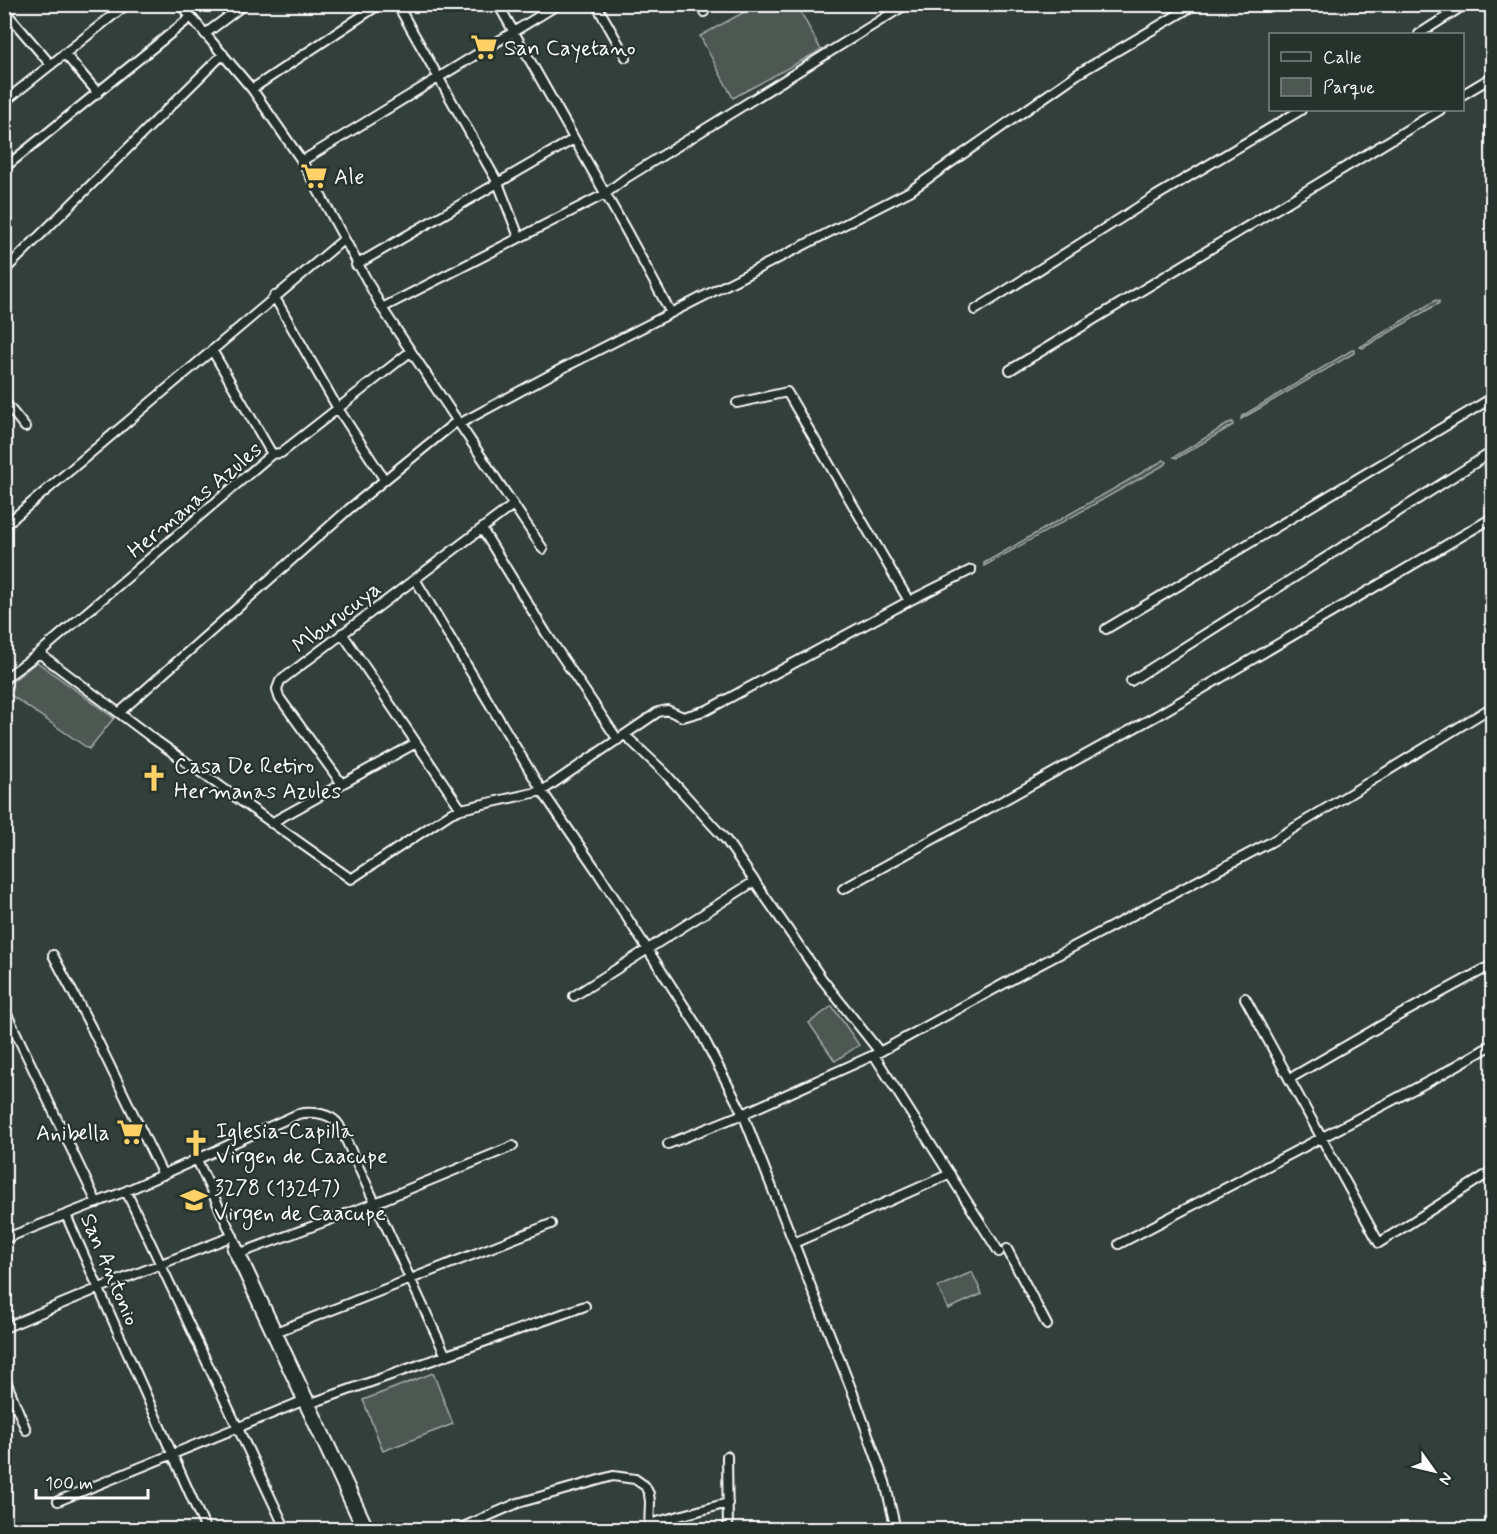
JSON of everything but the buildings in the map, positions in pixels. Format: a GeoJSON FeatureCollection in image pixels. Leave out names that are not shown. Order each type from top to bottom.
{"type":"FeatureCollection","features":[{"type":"Feature","properties":{"kind":"street"},"geometry":{"type":"LineString","coordinates":[[4,102],[128,4]]}},
{"type":"Feature","properties":{"kind":"street"},"geometry":{"type":"LineString","coordinates":[[180,4],[252,89],[302,161],[356,265],[382,308],[543,549]]}},
{"type":"Feature","properties":{"kind":"street"},"geometry":{"type":"LineString","coordinates":[[205,34],[245,4]]}},
{"type":"Feature","properties":{"kind":"street"},"geometry":{"type":"LineString","coordinates":[[252,89],[380,4]]}},
{"type":"Feature","properties":{"kind":"street"},"geometry":{"type":"LineString","coordinates":[[397,4],[498,183],[519,237]]}},
{"type":"Feature","properties":{"kind":"street"},"geometry":{"type":"LineString","coordinates":[[498,4],[671,313]]}},
{"type":"Feature","properties":{"kind":"street"},"geometry":{"type":"LineString","coordinates":[[302,161],[559,4]]}},
{"type":"Feature","properties":{"kind":"street"},"geometry":{"type":"LineString","coordinates":[[596,4],[627,57]]}},
{"type":"Feature","properties":{"kind":"street"},"geometry":{"type":"LineString","coordinates":[[382,308],[605,194],[626,177],[907,4]]}},
{"type":"Feature","properties":{"kind":"street"},"geometry":{"type":"LineString","coordinates":[[1421,33],[1466,4]]}},
{"type":"Feature","properties":{"kind":"street"},"geometry":{"type":"LineString","coordinates":[[119,713],[384,479],[458,422],[910,191],[1079,73],[1192,6]]}},
{"type":"Feature","properties":{"kind":"street"},"geometry":{"type":"LineString","coordinates":[[4,10],[51,65]]}},
{"type":"Feature","properties":{"kind":"street"},"geometry":{"type":"LineString","coordinates":[[4,168],[190,17]]}},
{"type":"Feature","properties":{"kind":"street"},"geometry":{"type":"LineString","coordinates":[[65,54],[98,93]]}},
{"type":"Feature","properties":{"kind":"street"},"geometry":{"type":"LineString","coordinates":[[4,271],[223,54]]}},
{"type":"Feature","properties":{"kind":"street"},"geometry":{"type":"LineString","coordinates":[[1464,95],[1492,77]]}},
{"type":"Feature","properties":{"kind":"street"},"geometry":{"type":"LineString","coordinates":[[975,310],[1156,196],[1298,111]]}},
{"type":"Feature","properties":{"kind":"street"},"geometry":{"type":"LineString","coordinates":[[1010,370],[1438,111]]}},
{"type":"Feature","properties":{"kind":"street"},"geometry":{"type":"LineString","coordinates":[[356,265],[574,140]]}},
{"type":"Feature","properties":{"kind":"street"},"geometry":{"type":"LineString","coordinates":[[4,526],[343,240]]}},
{"type":"Feature","properties":{"kind":"street"},"geometry":{"type":"LineString","coordinates":[[274,296],[337,407],[384,479]]}},
{"type":"Feature","properties":{"kind":"street"},"geometry":{"type":"LineString","coordinates":[[212,350],[272,454]]}},
{"type":"Feature","properties":{"kind":"street","name":"Hermanas Azules"},"geometry":{"type":"LineString","coordinates":[[6,676],[39,653],[272,454],[281,453],[410,352]]}},
{"type":"Feature","properties":{"kind":"street"},"geometry":{"type":"LineString","coordinates":[[737,403],[788,392],[909,601]]}},
{"type":"Feature","properties":{"kind":"street"},"geometry":{"type":"LineString","coordinates":[[1106,629],[1492,398]]}},
{"type":"Feature","properties":{"kind":"street"},"geometry":{"type":"LineString","coordinates":[[4,401],[25,427]]}},
{"type":"Feature","properties":{"kind":"street"},"geometry":{"type":"LineString","coordinates":[[1131,681],[1492,452]]}},
{"type":"Feature","properties":{"kind":"street","name":"Mburucuya"},"geometry":{"type":"LineString","coordinates":[[342,784],[279,697],[277,689],[285,676],[513,505]]}},
{"type":"Feature","properties":{"kind":"street"},"geometry":{"type":"LineString","coordinates":[[843,889],[1156,716],[1492,518]]}},
{"type":"Feature","properties":{"kind":"street"},"geometry":{"type":"LineString","coordinates":[[482,529],[546,633],[622,737],[664,772],[726,840],[822,979],[877,1053],[950,1174],[1003,1250],[1047,1324]]}},
{"type":"Feature","properties":{"kind":"street"},"geometry":{"type":"LineString","coordinates":[[39,653],[351,879],[460,808],[542,791],[658,712],[668,710],[683,717],[707,710],[971,570]]}},
{"type":"Feature","properties":{"kind":"street"},"geometry":{"type":"LineString","coordinates":[[415,579],[542,791],[595,868],[699,1029],[743,1114],[856,1401],[885,1482],[896,1530]]}},
{"type":"Feature","properties":{"kind":"street"},"geometry":{"type":"LineString","coordinates":[[342,633],[460,808]]}},
{"type":"Feature","properties":{"kind":"street"},"geometry":{"type":"LineString","coordinates":[[668,1144],[743,1114],[877,1053],[1262,846],[1492,707]]}},
{"type":"Feature","properties":{"kind":"street"},"geometry":{"type":"LineString","coordinates":[[271,823],[416,743]]}},
{"type":"Feature","properties":{"kind":"street"},"geometry":{"type":"LineString","coordinates":[[574,996],[755,881]]}},
{"type":"Feature","properties":{"kind":"street"},"geometry":{"type":"LineString","coordinates":[[52,955],[91,1027],[163,1175]]}},
{"type":"Feature","properties":{"kind":"street"},"geometry":{"type":"LineString","coordinates":[[1289,1078],[1492,965]]}},
{"type":"Feature","properties":{"kind":"street"},"geometry":{"type":"LineString","coordinates":[[1245,998],[1379,1243],[1492,1171]]}},
{"type":"Feature","properties":{"kind":"street","name":"San Antonio"},"geometry":{"type":"LineString","coordinates":[[4,1008],[97,1203],[66,1215],[206,1530]]}},
{"type":"Feature","properties":{"kind":"street"},"geometry":{"type":"LineString","coordinates":[[1119,1244],[1437,1077],[1492,1045]]}},
{"type":"Feature","properties":{"kind":"street"},"geometry":{"type":"LineString","coordinates":[[97,1203],[298,1114],[326,1115],[339,1125],[446,1356]]}},
{"type":"Feature","properties":{"kind":"street"},"geometry":{"type":"LineString","coordinates":[[238,1254],[375,1203],[513,1146]]}},
{"type":"Feature","properties":{"kind":"street"},"geometry":{"type":"LineString","coordinates":[[197,1160],[274,1333],[370,1530]]}},
{"type":"Feature","properties":{"kind":"street"},"geometry":{"type":"LineString","coordinates":[[794,1243],[950,1174]]}},
{"type":"Feature","properties":{"kind":"street"},"geometry":{"type":"LineString","coordinates":[[126,1191],[286,1530]]}},
{"type":"Feature","properties":{"kind":"street"},"geometry":{"type":"LineString","coordinates":[[4,1239],[66,1215]]}},
{"type":"Feature","properties":{"kind":"street"},"geometry":{"type":"LineString","coordinates":[[274,1333],[551,1224]]}},
{"type":"Feature","properties":{"kind":"street"},"geometry":{"type":"LineString","coordinates":[[4,1328],[97,1289],[234,1239]]}},
{"type":"Feature","properties":{"kind":"street"},"geometry":{"type":"LineString","coordinates":[[58,1501],[307,1402],[446,1356],[585,1306]]}},
{"type":"Feature","properties":{"kind":"street"},"geometry":{"type":"LineString","coordinates":[[4,1376],[27,1430]]}},
{"type":"Feature","properties":{"kind":"street"},"geometry":{"type":"LineString","coordinates":[[307,1402],[362,1530]]}},
{"type":"Feature","properties":{"kind":"street"},"geometry":{"type":"LineString","coordinates":[[727,1456],[728,1530]]}},
{"type":"Feature","properties":{"kind":"street"},"geometry":{"type":"LineString","coordinates":[[456,1530],[518,1503],[614,1476],[635,1479],[645,1486],[650,1502],[649,1527],[728,1503]]}},
{"type":"Feature","properties":{"kind":"green space"},"geometry":{"type":"Polygon","coordinates":[[[759,4],[797,5],[821,50],[733,98],[700,36],[759,4]]]}},
{"type":"Feature","properties":{"kind":"green space"},"geometry":{"type":"Polygon","coordinates":[[[1436,300],[1439,303],[1363,348],[1360,347],[1436,300]]]}},
{"type":"Feature","properties":{"kind":"green space"},"geometry":{"type":"Polygon","coordinates":[[[1352,350],[1354,353],[1241,419],[1242,416],[1352,350]]]}},
{"type":"Feature","properties":{"kind":"green space"},"geometry":{"type":"Polygon","coordinates":[[[1231,422],[1233,425],[1177,458],[1174,457],[1231,422]]]}},
{"type":"Feature","properties":{"kind":"green space"},"geometry":{"type":"Polygon","coordinates":[[[1164,460],[1166,464],[984,566],[984,563],[1164,460]]]}},
{"type":"Feature","properties":{"kind":"green space"},"geometry":{"type":"Polygon","coordinates":[[[37,662],[114,718],[89,749],[5,691],[5,687],[37,662]]]}},
{"type":"Feature","properties":{"kind":"green space"},"geometry":{"type":"Polygon","coordinates":[[[832,1006],[859,1045],[835,1061],[809,1023],[832,1006]]]}},
{"type":"Feature","properties":{"kind":"green space"},"geometry":{"type":"Polygon","coordinates":[[[972,1272],[982,1294],[948,1309],[938,1287],[972,1272]]]}},
{"type":"Feature","properties":{"kind":"green space"},"geometry":{"type":"Polygon","coordinates":[[[433,1373],[453,1424],[383,1451],[363,1400],[433,1373]]]}},
{"type":"Feature","properties":{"kind":"place","name":"San Cayetano"},"geometry":{"type":"Point","coordinates":[484,47]}},
{"type":"Feature","properties":{"kind":"place","name":"Ale"},"geometry":{"type":"Point","coordinates":[314,176]}},
{"type":"Feature","properties":{"kind":"place","name":"Casa De Retiro Hermanas Azules"},"geometry":{"type":"Point","coordinates":[154,778]}},
{"type":"Feature","properties":{"kind":"place","name":"Anibella"},"geometry":{"type":"Point","coordinates":[130,1132]}},
{"type":"Feature","properties":{"kind":"place","name":"Iglesia-Capilla Virgen de Caacupe"},"geometry":{"type":"Point","coordinates":[196,1143]}},
{"type":"Feature","properties":{"kind":"place","name":"3278 (13247) Virgen de Caacupe"},"geometry":{"type":"Point","coordinates":[194,1200]}}]}
